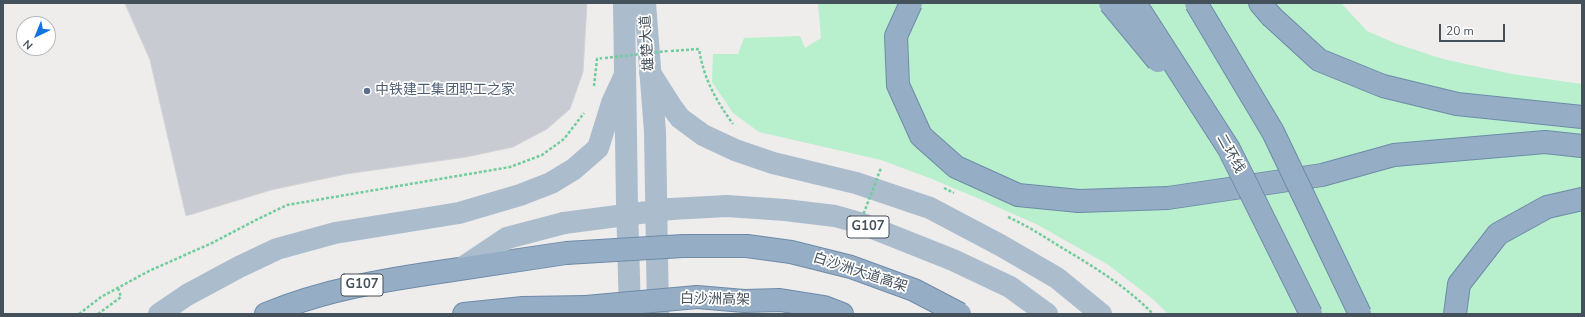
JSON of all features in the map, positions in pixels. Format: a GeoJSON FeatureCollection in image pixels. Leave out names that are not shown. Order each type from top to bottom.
{"type":"FeatureCollection","features":[{"type":"Feature","properties":{"kind":"highway"},"geometry":{"type":"LineString","coordinates":[[911,3],[896,36],[898,85],[922,136],[956,168],[1018,195],[1079,201],[1168,198],[1322,175],[1394,155],[1545,142],[1582,146]]}},
{"type":"Feature","properties":{"kind":"highway"},"geometry":{"type":"LineString","coordinates":[[1110,3],[1229,149]]}},
{"type":"Feature","properties":{"kind":"highway","name":"二环线"},"geometry":{"type":"LineString","coordinates":[[1135,3],[1229,149],[1311,314]]}},
{"type":"Feature","properties":{"kind":"highway"},"geometry":{"type":"LineString","coordinates":[[1196,3],[1274,132],[1360,314]]}},
{"type":"Feature","properties":{"kind":"highway"},"geometry":{"type":"LineString","coordinates":[[1260,3],[1271,16],[1319,60],[1383,86],[1456,104],[1582,117]]}},
{"type":"Feature","properties":{"kind":"highway"},"geometry":{"type":"LineString","coordinates":[[1455,314],[1460,284],[1498,234],[1547,207],[1582,199]]}},
{"type":"Feature","properties":{"kind":"highway","name":"白沙洲大道高架"},"geometry":{"type":"LineString","coordinates":[[462,268],[566,253],[683,246],[747,246],[791,252],[850,267],[914,290],[960,314]]}},
{"type":"Feature","properties":{"kind":"highway","name":"G107"},"geometry":{"type":"LineString","coordinates":[[266,314],[290,304],[341,289],[383,280],[462,268]]}},
{"type":"Feature","properties":{"kind":"highway","name":"白沙洲高架"},"geometry":{"type":"LineString","coordinates":[[464,314],[523,308],[586,307],[697,298],[744,301],[780,300],[824,307],[842,314]]}},
{"type":"Feature","properties":{"kind":"main road","name":"雄楚大道"},"geometry":{"type":"LineString","coordinates":[[624,3],[626,204],[630,314]]}},
{"type":"Feature","properties":{"kind":"main road","name":"雄楚大道"},"geometry":{"type":"LineString","coordinates":[[646,3],[650,78],[655,132],[658,314]]}},
{"type":"Feature","properties":{"kind":"main road"},"geometry":{"type":"LineString","coordinates":[[159,314],[187,295],[239,267],[277,249],[335,233],[459,213],[520,195],[551,183],[574,169],[598,148],[612,103],[625,75]]}},
{"type":"Feature","properties":{"kind":"main road"},"geometry":{"type":"LineString","coordinates":[[650,78],[680,118],[703,135],[735,150],[773,163],[856,183],[930,208],[1000,245],[1056,278],[1101,314]]}},
{"type":"Feature","properties":{"kind":"main road","name":"G107"},"geometry":{"type":"LineString","coordinates":[[462,268],[507,238],[564,223],[671,209],[727,206],[785,210],[835,216],[860,224],[953,260],[1010,287],[1047,314]]}},
{"type":"Feature","properties":{"kind":"main road"},"geometry":{"type":"LineString","coordinates":[[523,308],[545,314]]}},
{"type":"Feature","properties":{"kind":"path"},"geometry":{"type":"LineString","coordinates":[[605,58],[699,49]]}},
{"type":"Feature","properties":{"kind":"path"},"geometry":{"type":"LineString","coordinates":[[594,89],[597,59]]}},
{"type":"Feature","properties":{"kind":"path"},"geometry":{"type":"LineString","coordinates":[[79,314],[101,297],[149,271],[212,243],[254,220],[286,206],[510,167],[542,154],[564,139],[584,115],[586,108]]}},
{"type":"Feature","properties":{"kind":"path"},"geometry":{"type":"LineString","coordinates":[[860,224],[881,168]]}},
{"type":"Feature","properties":{"kind":"path"},"geometry":{"type":"LineString","coordinates":[[98,314],[120,297],[118,288]]}},
{"type":"Feature","properties":{"kind":"green space"},"geometry":{"type":"Polygon","coordinates":[[[818,3],[1341,3],[1367,31],[1397,44],[1443,59],[1512,74],[1582,84],[1582,314],[1168,314],[1154,300],[1107,264],[1038,225],[932,179],[881,160],[759,132],[733,113],[712,82],[713,54],[738,54],[744,38],[800,36],[805,48],[821,38],[818,3]]]}},
{"type":"Feature","properties":{"kind":"building","name":"中铁建工集团职工之家"},"geometry":{"type":"Polygon","coordinates":[[[125,3],[587,3],[583,72],[570,109],[547,129],[513,147],[466,157],[346,174],[271,190],[186,216],[150,60],[125,3]]]}},
{"type":"Feature","properties":{"kind":"place","name":"中铁建工集团职工之家"},"geometry":{"type":"Point","coordinates":[367,91]}}]}
